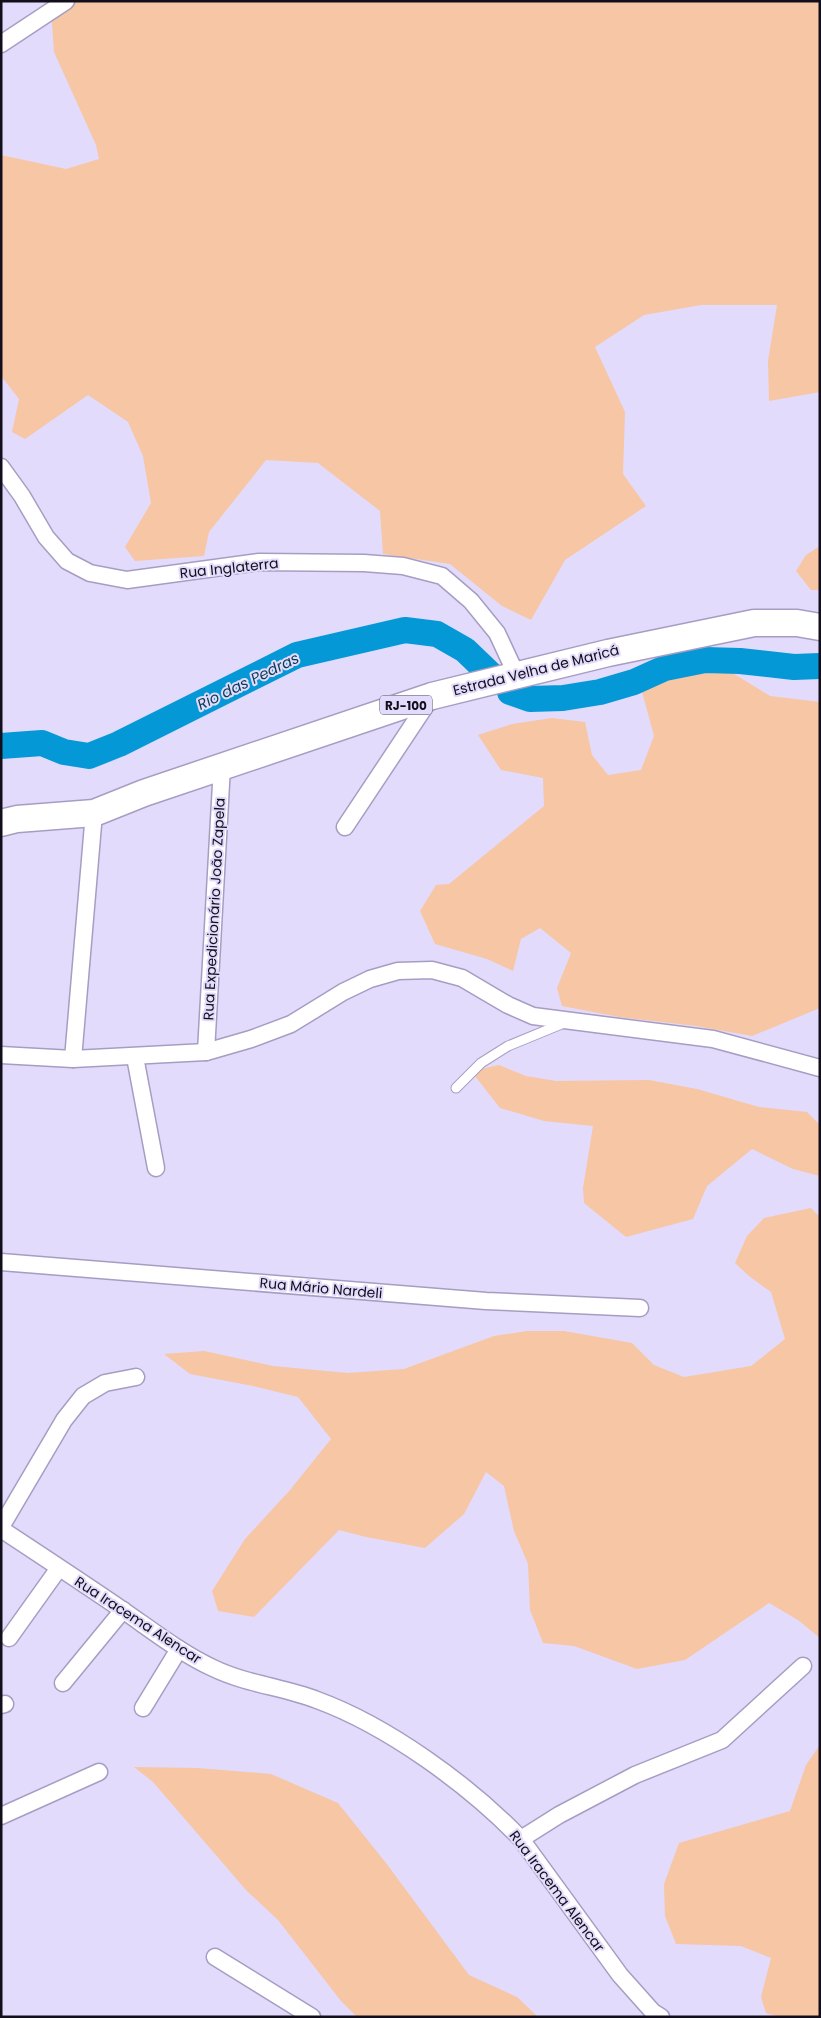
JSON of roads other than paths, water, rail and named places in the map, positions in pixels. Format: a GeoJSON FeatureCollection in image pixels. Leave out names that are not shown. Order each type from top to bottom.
{"type":"FeatureCollection","features":[{"type":"Feature","properties":{"kind":"main road","name":"Estrada Velha de Maricá"},"geometry":{"type":"LineString","coordinates":[[1,823],[16,819],[94,813],[144,793],[222,766],[432,696],[608,653],[754,623],[797,623],[820,627]]}},
{"type":"Feature","properties":{"kind":"street"},"geometry":{"type":"LineString","coordinates":[[1,44],[66,1]]}},
{"type":"Feature","properties":{"kind":"street","name":"Rua Inglaterra"},"geometry":{"type":"LineString","coordinates":[[1,467],[22,496],[46,536],[67,561],[90,573],[127,580],[269,562],[374,563],[403,566],[442,576],[470,601],[497,633],[517,676]]}},
{"type":"Feature","properties":{"kind":"street"},"geometry":{"type":"LineString","coordinates":[[345,826],[432,696]]}},
{"type":"Feature","properties":{"kind":"street","name":"Rua Expedicionário João Zapela"},"geometry":{"type":"LineString","coordinates":[[206,1052],[222,766]]}},
{"type":"Feature","properties":{"kind":"street"},"geometry":{"type":"LineString","coordinates":[[73,1060],[94,813]]}},
{"type":"Feature","properties":{"kind":"street"},"geometry":{"type":"LineString","coordinates":[[1,1056],[73,1060],[206,1052],[251,1039],[291,1024],[343,992],[370,979],[398,971],[432,970],[462,978],[508,1005],[533,1016],[713,1039],[820,1068]]}},
{"type":"Feature","properties":{"kind":"street"},"geometry":{"type":"LineString","coordinates":[[135,1057],[156,1168]]}},
{"type":"Feature","properties":{"kind":"street","name":"Rua Mário Nardeli"},"geometry":{"type":"LineString","coordinates":[[1,1262],[486,1301],[640,1308]]}},
{"type":"Feature","properties":{"kind":"street"},"geometry":{"type":"LineString","coordinates":[[1,1528],[64,1420],[84,1396],[105,1383],[136,1377]]}},
{"type":"Feature","properties":{"kind":"street","name":"Rua Iracema Alencar"},"geometry":{"type":"LineString","coordinates":[[1,1528],[179,1649],[212,1668],[244,1680],[315,1699],[347,1712],[409,1748],[463,1788],[508,1825],[521,1839],[596,1944],[655,2015]]}},
{"type":"Feature","properties":{"kind":"street"},"geometry":{"type":"LineString","coordinates":[[9,1638],[59,1568]]}},
{"type":"Feature","properties":{"kind":"street"},"geometry":{"type":"LineString","coordinates":[[64,1683],[123,1610]]}},
{"type":"Feature","properties":{"kind":"street"},"geometry":{"type":"LineString","coordinates":[[143,1708],[179,1649]]}},
{"type":"Feature","properties":{"kind":"street"},"geometry":{"type":"LineString","coordinates":[[521,1839],[559,1815],[635,1775],[722,1740],[802,1666]]}},
{"type":"Feature","properties":{"kind":"street"},"geometry":{"type":"LineString","coordinates":[[1,1816],[99,1772]]}},
{"type":"Feature","properties":{"kind":"street"},"geometry":{"type":"LineString","coordinates":[[215,1957],[312,2017]]}},
{"type":"Feature","properties":{"kind":"lane"},"geometry":{"type":"LineString","coordinates":[[456,1088],[481,1063],[508,1046],[569,1021]]}},
{"type":"Feature","properties":{"kind":"waterway","name":"Rio das Pedras"},"geometry":{"type":"LineString","coordinates":[[1,746],[42,743],[64,752],[89,756],[119,744],[297,655],[405,630],[437,634],[465,650],[490,674]]}},
{"type":"Feature","properties":{"kind":"waterway","name":"Rio das Pedras"},"geometry":{"type":"LineString","coordinates":[[510,692],[530,699],[563,698],[600,692],[634,682],[665,668],[705,660],[740,661],[794,667],[820,666]]}}]}
